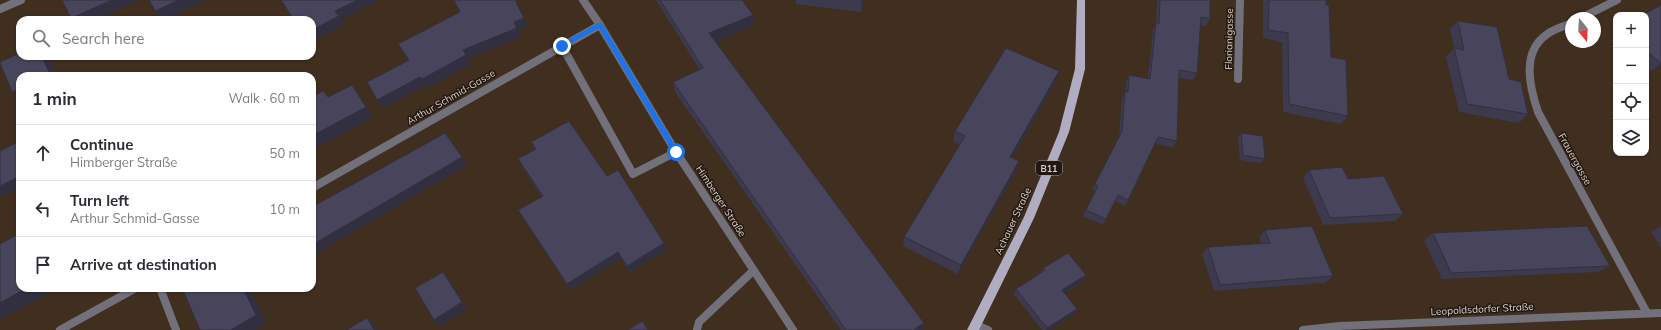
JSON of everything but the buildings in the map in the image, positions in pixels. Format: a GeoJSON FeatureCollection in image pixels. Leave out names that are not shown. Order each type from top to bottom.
{"type":"FeatureCollection","features":[{"type":"Feature","properties":{"kind":"main road","name":"Achauer Straße"},"geometry":{"type":"LineString","coordinates":[[975,328],[1029,218],[1064,132],[1080,69],[1081,0]]}},
{"type":"Feature","properties":{"kind":"street"},"geometry":{"type":"LineString","coordinates":[[0,9],[21,0]]}},
{"type":"Feature","properties":{"kind":"street","name":"Himberger Straße"},"geometry":{"type":"LineString","coordinates":[[583,0],[600,25],[676,152],[793,330]]}},
{"type":"Feature","properties":{"kind":"street","name":"Florianigasse"},"geometry":{"type":"LineString","coordinates":[[1238,79],[1240,0]]}},
{"type":"Feature","properties":{"kind":"street"},"geometry":{"type":"LineString","coordinates":[[1593,12],[1617,0]]}},
{"type":"Feature","properties":{"kind":"street","name":"Arthur Schmid-Gasse"},"geometry":{"type":"LineString","coordinates":[[316,186],[600,25]]}},
{"type":"Feature","properties":{"kind":"street","name":"Frauergasse"},"geometry":{"type":"LineString","coordinates":[[1565,26],[1544,36],[1531,56],[1529,85],[1538,112],[1647,313]]}},
{"type":"Feature","properties":{"kind":"street"},"geometry":{"type":"LineString","coordinates":[[562,46],[633,174],[676,152]]}},
{"type":"Feature","properties":{"kind":"street"},"geometry":{"type":"LineString","coordinates":[[697,330],[699,322],[753,271]]}},
{"type":"Feature","properties":{"kind":"street"},"geometry":{"type":"LineString","coordinates":[[60,330],[129,292]]}},
{"type":"Feature","properties":{"kind":"street"},"geometry":{"type":"LineString","coordinates":[[162,292],[176,330]]}},
{"type":"Feature","properties":{"kind":"street","name":"Leopoldsdorfer Straße"},"geometry":{"type":"LineString","coordinates":[[1303,330],[1348,326],[1661,313]]}},
{"type":"Feature","properties":{"kind":"street"},"geometry":{"type":"LineString","coordinates":[[975,328],[988,330]]}},
{"type":"Feature","properties":{"kind":"route"},"geometry":{"type":"LineString","coordinates":[[562,46],[600,25],[676,152]]}}]}
